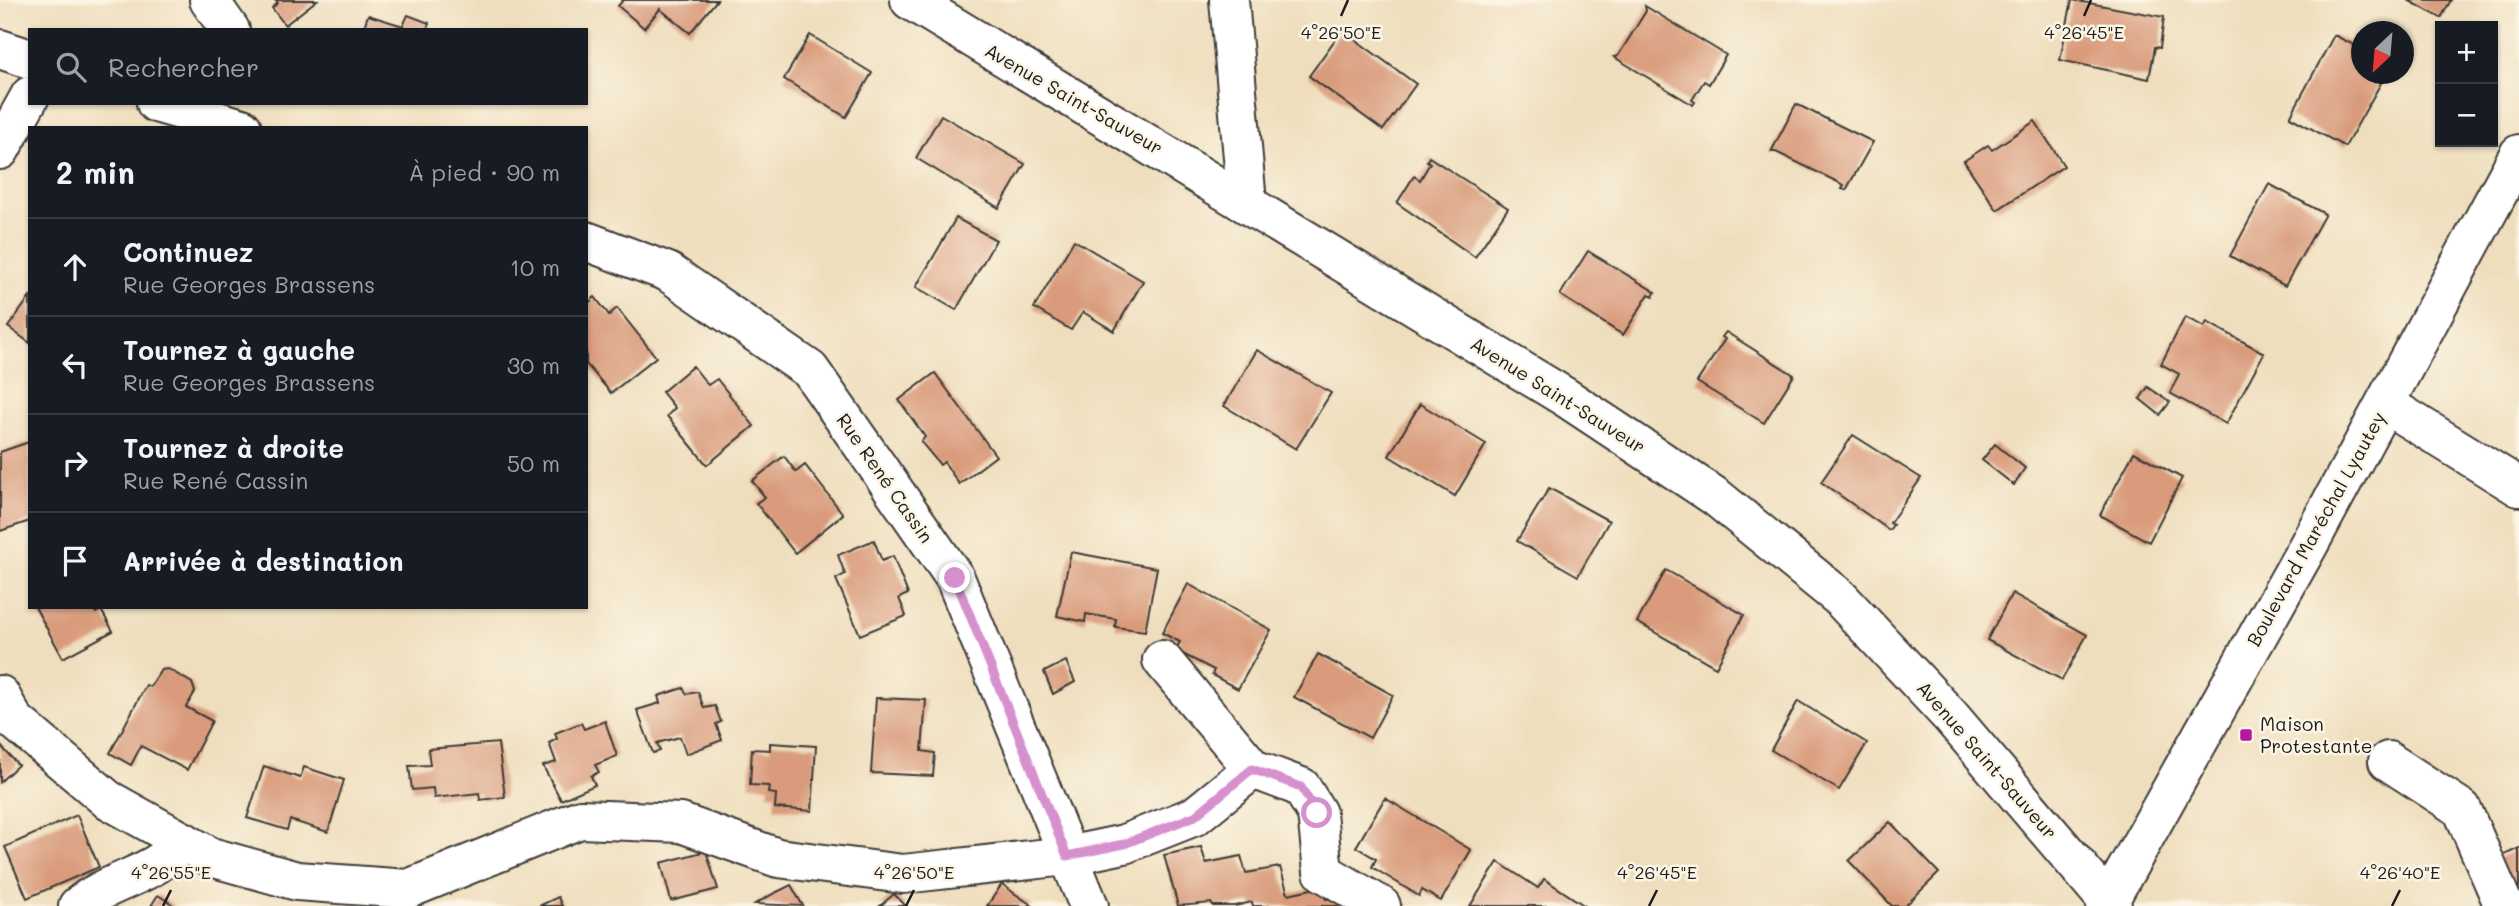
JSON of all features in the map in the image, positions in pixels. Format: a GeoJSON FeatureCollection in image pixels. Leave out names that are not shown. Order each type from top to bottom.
{"type":"FeatureCollection","features":[{"type":"Feature","properties":{"kind":"street"},"geometry":{"type":"LineString","coordinates":[[209,0],[229,28]]}},
{"type":"Feature","properties":{"kind":"street","name":"Avenue Saint-Sauveur"},"geometry":{"type":"LineString","coordinates":[[910,0],[1577,404],[1716,497],[1829,589],[1951,716],[2109,905]]}},
{"type":"Feature","properties":{"kind":"street"},"geometry":{"type":"LineString","coordinates":[[1229,0],[1247,203]]}},
{"type":"Feature","properties":{"kind":"street"},"geometry":{"type":"LineString","coordinates":[[0,49],[28,58]]}},
{"type":"Feature","properties":{"kind":"street"},"geometry":{"type":"LineString","coordinates":[[0,150],[28,100]]}},
{"type":"Feature","properties":{"kind":"street"},"geometry":{"type":"LineString","coordinates":[[163,105],[237,126]]}},
{"type":"Feature","properties":{"kind":"street"},"geometry":{"type":"LineString","coordinates":[[244,126],[247,105]]}},
{"type":"Feature","properties":{"kind":"street","name":"Boulevard Maréchal Lyautey"},"geometry":{"type":"LineString","coordinates":[[2109,905],[2519,155]]}},
{"type":"Feature","properties":{"kind":"street","name":"Rue René Cassin"},"geometry":{"type":"LineString","coordinates":[[588,242],[668,272],[810,370],[955,578],[1089,906]]}},
{"type":"Feature","properties":{"kind":"street"},"geometry":{"type":"LineString","coordinates":[[2385,404],[2519,487]]}},
{"type":"Feature","properties":{"kind":"street"},"geometry":{"type":"LineString","coordinates":[[1163,660],[1252,769],[1301,787],[1317,813],[1323,872],[1381,906]]}},
{"type":"Feature","properties":{"kind":"street"},"geometry":{"type":"LineString","coordinates":[[0,695],[14,720],[107,799],[211,857],[297,881],[408,889],[580,819],[681,822],[778,858],[903,874],[1067,856],[1124,844],[1195,816],[1252,769]]}},
{"type":"Feature","properties":{"kind":"street"},"geometry":{"type":"LineString","coordinates":[[2388,761],[2462,809],[2504,906]]}},
{"type":"Feature","properties":{"kind":"street"},"geometry":{"type":"LineString","coordinates":[[78,906],[158,865],[171,856],[183,841]]}},
{"type":"Feature","properties":{"kind":"building"},"geometry":{"type":"Polygon","coordinates":[[[275,0],[317,0],[285,25],[272,8],[278,3],[275,0]]]}},
{"type":"Feature","properties":{"kind":"building"},"geometry":{"type":"Polygon","coordinates":[[[623,0],[717,0],[690,33],[660,9],[644,28],[618,6],[623,0]]]}},
{"type":"Feature","properties":{"kind":"building"},"geometry":{"type":"Polygon","coordinates":[[[2072,0],[2164,17],[2160,48],[2155,47],[2149,79],[2060,60],[2072,0]]]}},
{"type":"Feature","properties":{"kind":"building"},"geometry":{"type":"Polygon","coordinates":[[[2408,0],[2451,0],[2441,18],[2408,0]]]}},
{"type":"Feature","properties":{"kind":"building"},"geometry":{"type":"Polygon","coordinates":[[[1645,6],[1726,55],[1709,84],[1704,81],[1692,100],[1695,102],[1693,105],[1614,57],[1618,56],[1646,11],[1645,6]]]}},
{"type":"Feature","properties":{"kind":"building"},"geometry":{"type":"Polygon","coordinates":[[[368,15],[403,26],[408,15],[429,23],[428,28],[364,28],[368,15]]]}},
{"type":"Feature","properties":{"kind":"building"},"geometry":{"type":"Polygon","coordinates":[[[1342,30],[1416,84],[1383,130],[1309,76],[1342,30]]]}},
{"type":"Feature","properties":{"kind":"building"},"geometry":{"type":"Polygon","coordinates":[[[810,35],[872,73],[846,117],[784,79],[810,35]]]}},
{"type":"Feature","properties":{"kind":"building"},"geometry":{"type":"Polygon","coordinates":[[[2334,35],[2351,44],[2351,84],[2380,84],[2345,147],[2290,117],[2334,35]]]}},
{"type":"Feature","properties":{"kind":"building"},"geometry":{"type":"Polygon","coordinates":[[[1796,104],[1873,142],[1846,190],[1842,189],[1844,185],[1771,152],[1796,104]]]}},
{"type":"Feature","properties":{"kind":"building"},"geometry":{"type":"Polygon","coordinates":[[[941,115],[1025,164],[999,208],[916,158],[941,115]]]}},
{"type":"Feature","properties":{"kind":"building"},"geometry":{"type":"Polygon","coordinates":[[[2035,121],[2064,166],[1997,210],[1964,161],[1988,145],[1992,150],[2035,121]]]}},
{"type":"Feature","properties":{"kind":"building"},"geometry":{"type":"Polygon","coordinates":[[[1429,157],[1508,208],[1475,257],[1397,203],[1414,176],[1420,180],[1430,163],[1427,161],[1429,157]]]}},
{"type":"Feature","properties":{"kind":"building"},"geometry":{"type":"Polygon","coordinates":[[[2269,184],[2325,214],[2285,286],[2230,256],[2269,184]]]}},
{"type":"Feature","properties":{"kind":"building"},"geometry":{"type":"Polygon","coordinates":[[[956,218],[996,240],[956,310],[916,287],[956,218]]]}},
{"type":"Feature","properties":{"kind":"building"},"geometry":{"type":"Polygon","coordinates":[[[1074,240],[1143,281],[1114,331],[1083,312],[1071,330],[1034,308],[1074,240]]]}},
{"type":"Feature","properties":{"kind":"building"},"geometry":{"type":"Polygon","coordinates":[[[1588,251],[1655,292],[1653,297],[1649,294],[1623,335],[1560,295],[1588,251]]]}},
{"type":"Feature","properties":{"kind":"building"},"geometry":{"type":"Polygon","coordinates":[[[595,297],[609,315],[617,308],[656,357],[611,393],[588,366],[588,303],[595,297]]]}},
{"type":"Feature","properties":{"kind":"building"},"geometry":{"type":"Polygon","coordinates":[[[28,300],[28,342],[8,327],[28,300]]]}},
{"type":"Feature","properties":{"kind":"building"},"geometry":{"type":"Polygon","coordinates":[[[2185,317],[2204,327],[2207,322],[2264,353],[2226,424],[2170,393],[2179,374],[2161,364],[2185,317]]]}},
{"type":"Feature","properties":{"kind":"building"},"geometry":{"type":"Polygon","coordinates":[[[1726,332],[1794,375],[1764,423],[1697,382],[1725,339],[1722,337],[1726,332]]]}},
{"type":"Feature","properties":{"kind":"building"},"geometry":{"type":"Polygon","coordinates":[[[1257,350],[1331,393],[1296,449],[1224,406],[1257,350]]]}},
{"type":"Feature","properties":{"kind":"building"},"geometry":{"type":"Polygon","coordinates":[[[693,366],[708,385],[717,379],[754,426],[707,465],[667,416],[675,408],[662,392],[693,366]]]}},
{"type":"Feature","properties":{"kind":"building"},"geometry":{"type":"Polygon","coordinates":[[[935,373],[996,456],[959,484],[944,462],[940,465],[921,442],[925,437],[899,400],[935,373]]]}},
{"type":"Feature","properties":{"kind":"building"},"geometry":{"type":"Polygon","coordinates":[[[2148,387],[2170,402],[2160,415],[2140,399],[2148,387]]]}},
{"type":"Feature","properties":{"kind":"building"},"geometry":{"type":"Polygon","coordinates":[[[1420,404],[1486,444],[1455,496],[1389,456],[1420,404]]]}},
{"type":"Feature","properties":{"kind":"building"},"geometry":{"type":"Polygon","coordinates":[[[1853,435],[1921,478],[1890,523],[1893,525],[1889,530],[1821,482],[1853,435]]]}},
{"type":"Feature","properties":{"kind":"building"},"geometry":{"type":"Polygon","coordinates":[[[28,442],[28,522],[0,531],[0,452],[28,442]]]}},
{"type":"Feature","properties":{"kind":"building"},"geometry":{"type":"Polygon","coordinates":[[[1995,444],[2025,468],[2014,485],[1982,460],[1995,444]]]}},
{"type":"Feature","properties":{"kind":"building"},"geometry":{"type":"Polygon","coordinates":[[[2134,452],[2182,478],[2149,542],[2100,515],[2134,452]]]}},
{"type":"Feature","properties":{"kind":"building"},"geometry":{"type":"Polygon","coordinates":[[[784,456],[796,472],[805,465],[843,514],[795,553],[756,503],[765,497],[752,481],[784,456]]]}},
{"type":"Feature","properties":{"kind":"building"},"geometry":{"type":"Polygon","coordinates":[[[1549,488],[1609,521],[1578,576],[1517,541],[1549,488]]]}},
{"type":"Feature","properties":{"kind":"building"},"geometry":{"type":"Polygon","coordinates":[[[874,540],[882,561],[893,556],[908,594],[899,598],[906,616],[860,635],[836,579],[845,574],[838,555],[874,540]]]}},
{"type":"Feature","properties":{"kind":"building"},"geometry":{"type":"Polygon","coordinates":[[[1071,552],[1157,568],[1145,631],[1115,627],[1116,619],[1086,614],[1085,622],[1057,616],[1071,552]]]}},
{"type":"Feature","properties":{"kind":"building"},"geometry":{"type":"Polygon","coordinates":[[[1666,570],[1744,615],[1716,667],[1637,622],[1666,570]]]}},
{"type":"Feature","properties":{"kind":"building"},"geometry":{"type":"Polygon","coordinates":[[[1188,584],[1271,630],[1238,689],[1212,675],[1214,670],[1175,650],[1180,642],[1162,633],[1188,584]]]}},
{"type":"Feature","properties":{"kind":"building"},"geometry":{"type":"Polygon","coordinates":[[[2012,593],[2087,635],[2062,680],[1987,640],[2012,593]]]}},
{"type":"Feature","properties":{"kind":"building"},"geometry":{"type":"Polygon","coordinates":[[[36,609],[93,609],[96,613],[101,610],[113,631],[63,658],[36,609]]]}},
{"type":"Feature","properties":{"kind":"building"},"geometry":{"type":"Polygon","coordinates":[[[1318,654],[1393,695],[1370,738],[1294,697],[1318,654]]]}},
{"type":"Feature","properties":{"kind":"building"},"geometry":{"type":"Polygon","coordinates":[[[1066,661],[1075,682],[1053,694],[1044,672],[1066,661]]]}},
{"type":"Feature","properties":{"kind":"building"},"geometry":{"type":"Polygon","coordinates":[[[168,669],[192,683],[195,692],[186,707],[212,721],[187,770],[141,746],[131,765],[110,753],[146,685],[150,687],[161,670],[168,669]]]}},
{"type":"Feature","properties":{"kind":"building"},"geometry":{"type":"Polygon","coordinates":[[[683,688],[687,694],[698,692],[704,708],[715,706],[721,722],[716,724],[722,740],[686,754],[680,737],[657,743],[660,751],[653,753],[637,710],[660,703],[658,696],[683,688]]]}},
{"type":"Feature","properties":{"kind":"building"},"geometry":{"type":"Polygon","coordinates":[[[876,698],[926,700],[922,751],[935,753],[933,776],[871,773],[876,698]]]}},
{"type":"Feature","properties":{"kind":"building"},"geometry":{"type":"Polygon","coordinates":[[[1798,701],[1867,743],[1839,790],[1771,750],[1798,701]]]}},
{"type":"Feature","properties":{"kind":"building"},"geometry":{"type":"Polygon","coordinates":[[[605,721],[617,756],[595,765],[599,772],[591,776],[595,785],[561,800],[543,766],[556,762],[549,743],[557,739],[555,733],[581,723],[584,729],[605,721]]]}},
{"type":"Feature","properties":{"kind":"building"},"geometry":{"type":"Polygon","coordinates":[[[498,743],[505,797],[480,800],[479,793],[434,798],[433,788],[412,790],[409,766],[430,765],[428,749],[498,743]]]}},
{"type":"Feature","properties":{"kind":"building"},"geometry":{"type":"Polygon","coordinates":[[[770,743],[816,746],[812,811],[775,808],[776,794],[768,793],[769,786],[750,785],[752,749],[770,750],[770,743]]]}},
{"type":"Feature","properties":{"kind":"building"},"geometry":{"type":"Polygon","coordinates":[[[0,745],[18,765],[0,782],[0,745]]]}},
{"type":"Feature","properties":{"kind":"building"},"geometry":{"type":"Polygon","coordinates":[[[264,766],[300,778],[304,767],[344,780],[328,832],[290,820],[287,830],[247,818],[264,766]]]}},
{"type":"Feature","properties":{"kind":"building"},"geometry":{"type":"Polygon","coordinates":[[[1385,798],[1471,850],[1441,901],[1422,890],[1419,896],[1372,867],[1376,859],[1356,847],[1385,798]]]}},
{"type":"Feature","properties":{"kind":"building"},"geometry":{"type":"Polygon","coordinates":[[[77,815],[99,867],[27,898],[5,847],[77,815]]]}},
{"type":"Feature","properties":{"kind":"building"},"geometry":{"type":"Polygon","coordinates":[[[1890,822],[1939,873],[1905,906],[1892,906],[1849,861],[1890,822]]]}},
{"type":"Feature","properties":{"kind":"building"},"geometry":{"type":"Polygon","coordinates":[[[1201,847],[1206,863],[1241,856],[1246,873],[1280,867],[1288,894],[1321,887],[1326,899],[1342,896],[1344,906],[1253,906],[1252,902],[1235,906],[1213,906],[1211,903],[1178,906],[1164,855],[1201,847]]]}},
{"type":"Feature","properties":{"kind":"building"},"geometry":{"type":"Polygon","coordinates":[[[2519,848],[2519,906],[2492,861],[2519,848]]]}},
{"type":"Feature","properties":{"kind":"building"},"geometry":{"type":"Polygon","coordinates":[[[706,851],[718,889],[671,901],[661,863],[706,851]]]}},
{"type":"Feature","properties":{"kind":"building"},"geometry":{"type":"Polygon","coordinates":[[[1498,862],[1538,888],[1544,879],[1585,906],[1470,906],[1498,862]]]}},
{"type":"Feature","properties":{"kind":"building"},"geometry":{"type":"Polygon","coordinates":[[[1002,884],[1014,893],[1033,906],[987,906],[1002,884]]]}},
{"type":"Feature","properties":{"kind":"building"},"geometry":{"type":"Polygon","coordinates":[[[791,885],[803,906],[755,904],[773,894],[791,885]]]}},
{"type":"Feature","properties":{"kind":"building"},"geometry":{"type":"Polygon","coordinates":[[[894,894],[906,906],[880,906],[894,894]]]}},
{"type":"Feature","properties":{"kind":"building"},"geometry":{"type":"Polygon","coordinates":[[[158,895],[175,906],[151,906],[158,895]]]}},
{"type":"Feature","properties":{"kind":"building"},"geometry":{"type":"Polygon","coordinates":[[[558,897],[562,906],[539,906],[558,897]]]}},
{"type":"Feature","properties":{"kind":"place","name":"Maison Protestante"},"geometry":{"type":"Point","coordinates":[2246,735]}},
{"type":"Feature","properties":{"kind":"route"},"geometry":{"type":"LineString","coordinates":[[955,578],[1067,856],[1124,844],[1195,816],[1252,769],[1301,787],[1317,813]]}}]}
